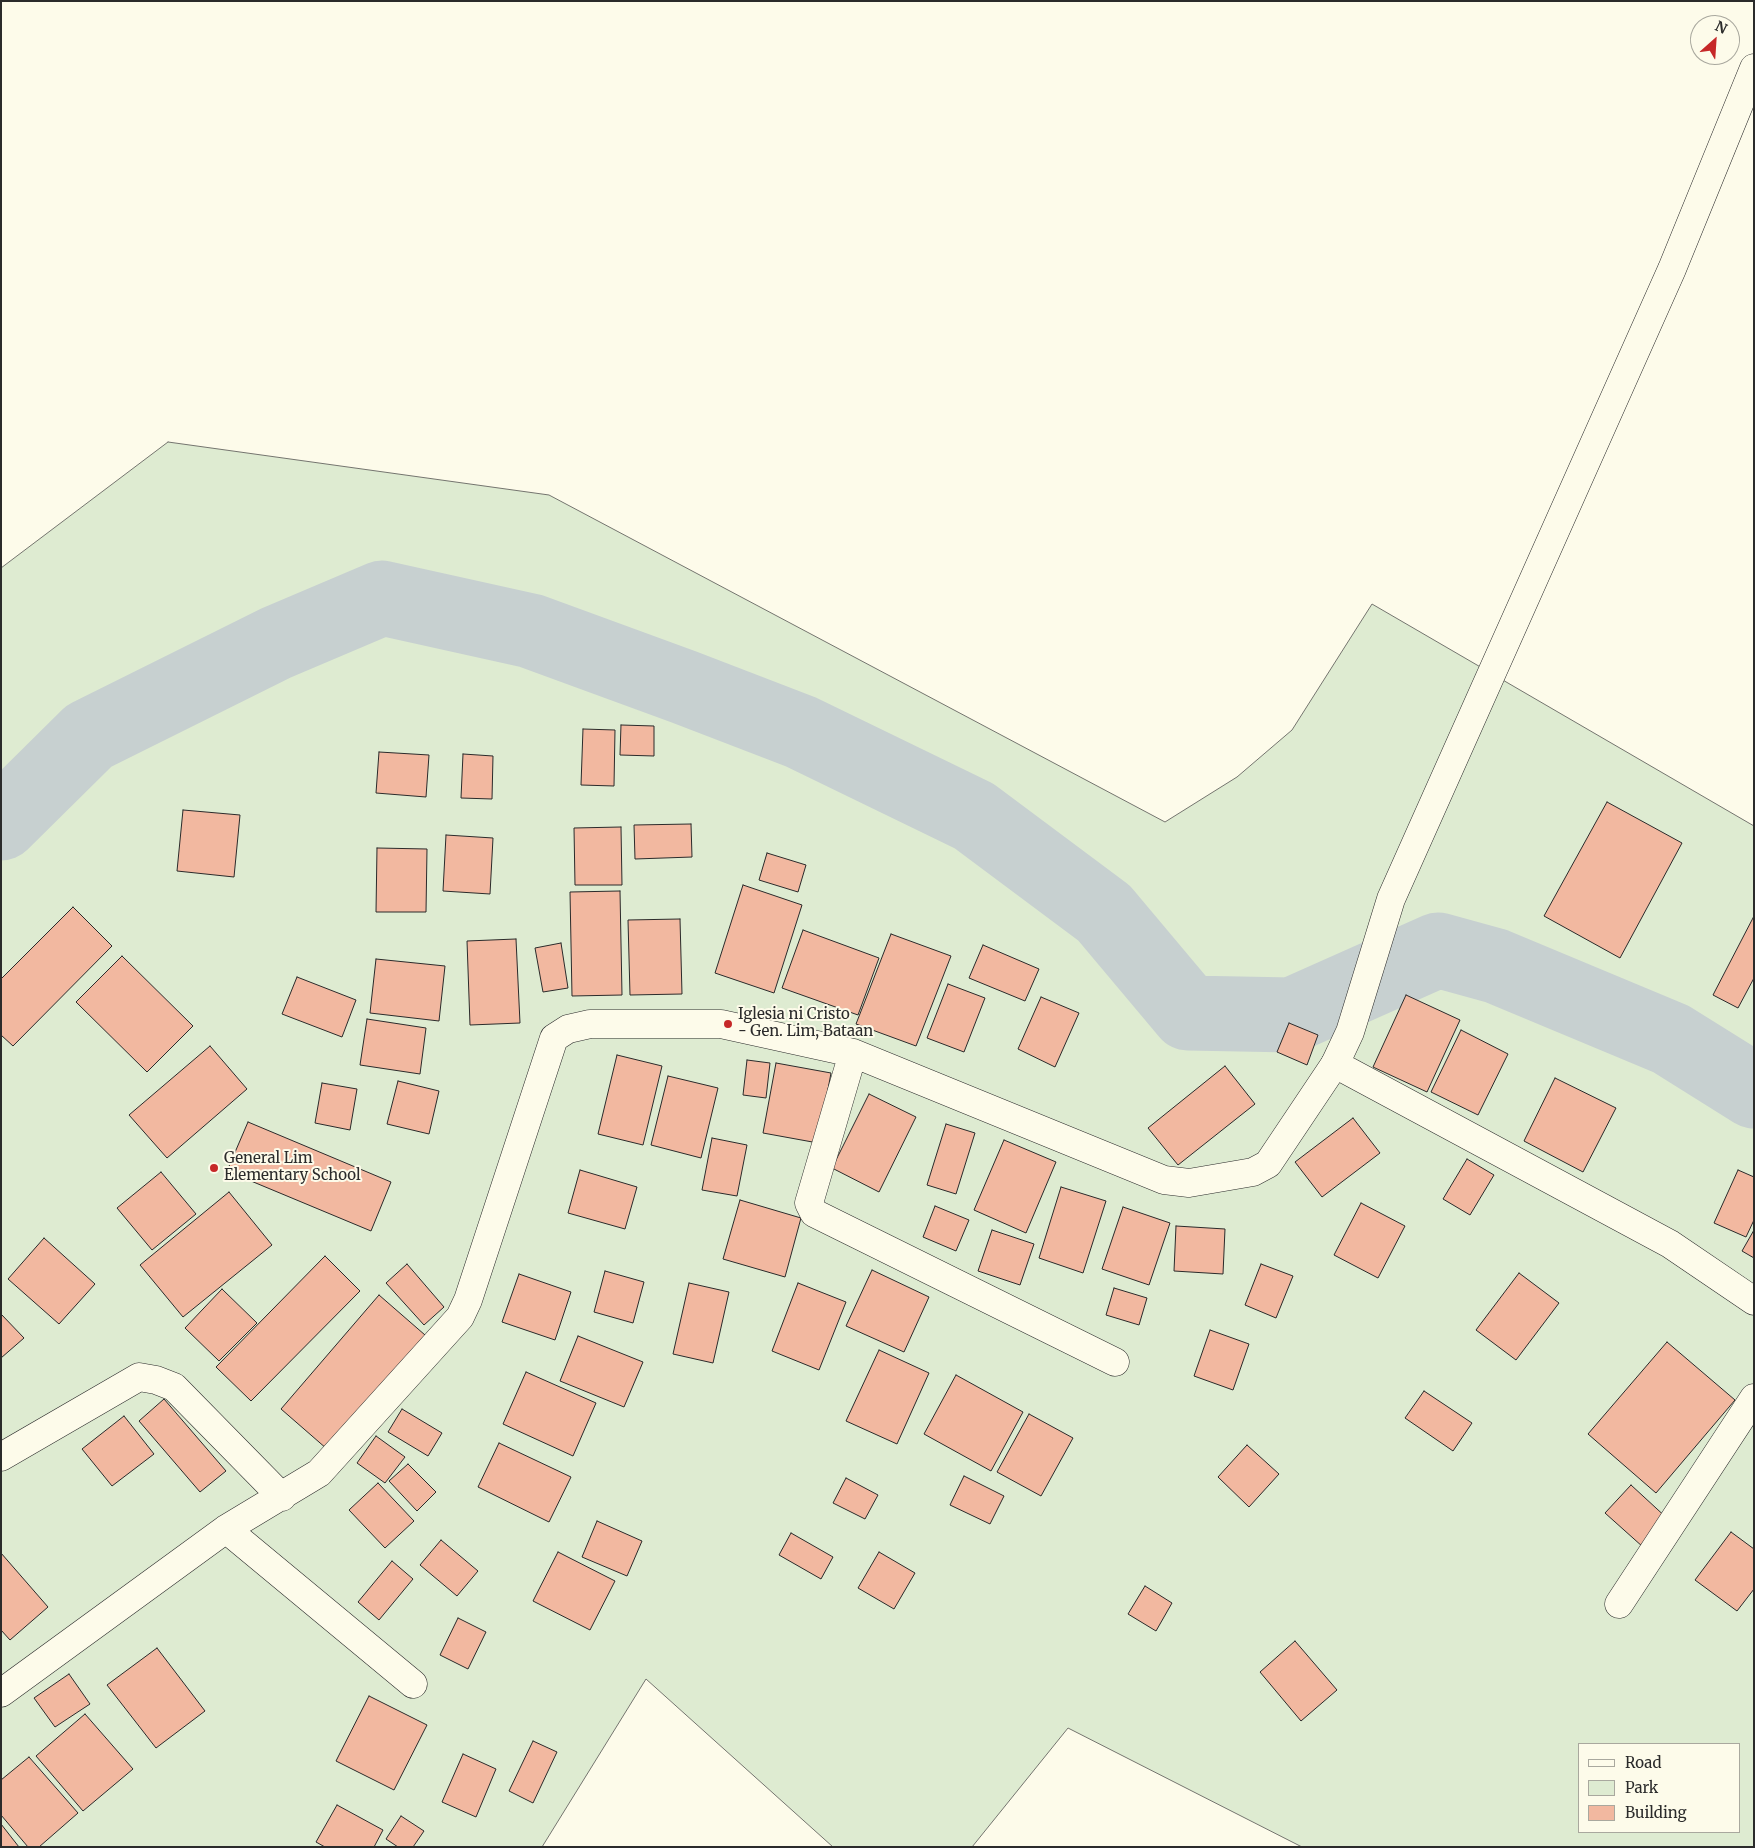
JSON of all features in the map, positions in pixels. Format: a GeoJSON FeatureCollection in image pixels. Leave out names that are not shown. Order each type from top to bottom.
{"type":"FeatureCollection","features":[{"type":"Feature","properties":{"kind":"street"},"geometry":{"type":"LineString","coordinates":[[1,1693],[226,1529],[320,1473],[460,1317],[471,1290],[554,1038],[568,1029],[590,1024],[722,1024],[853,1052],[1164,1180],[1189,1182],[1253,1172],[1268,1164],[1335,1064],[1350,1032],[1391,899],[1672,269],[1754,68]]}},
{"type":"Feature","properties":{"kind":"street"},"geometry":{"type":"LineString","coordinates":[[853,1052],[808,1203],[814,1213],[1115,1362]]}},
{"type":"Feature","properties":{"kind":"street"},"geometry":{"type":"LineString","coordinates":[[1335,1064],[1670,1244],[1754,1301]]}},
{"type":"Feature","properties":{"kind":"street"},"geometry":{"type":"LineString","coordinates":[[1,1457],[138,1377],[156,1380],[174,1387],[282,1497]]}},
{"type":"Feature","properties":{"kind":"street"},"geometry":{"type":"LineString","coordinates":[[1619,1604],[1754,1398]]}},
{"type":"Feature","properties":{"kind":"street"},"geometry":{"type":"LineString","coordinates":[[226,1529],[413,1684]]}},
{"type":"Feature","properties":{"kind":"green space"},"geometry":{"type":"Polygon","coordinates":[[[168,442],[549,495],[1165,822],[1237,777],[1292,730],[1372,604],[1754,826],[1754,1847],[1302,1847],[1068,1728],[972,1847],[833,1847],[646,1679],[542,1847],[1,1847],[1,568],[168,442]]]}},
{"type":"Feature","properties":{"kind":"building"},"geometry":{"type":"Polygon","coordinates":[[[621,725],[654,726],[654,756],[620,755],[621,725]]]}},
{"type":"Feature","properties":{"kind":"building"},"geometry":{"type":"Polygon","coordinates":[[[583,729],[615,730],[614,786],[581,785],[583,729]]]}},
{"type":"Feature","properties":{"kind":"building"},"geometry":{"type":"Polygon","coordinates":[[[379,752],[429,755],[426,797],[376,793],[379,752]]]}},
{"type":"Feature","properties":{"kind":"building"},"geometry":{"type":"Polygon","coordinates":[[[463,754],[493,756],[492,799],[461,798],[463,754]]]}},
{"type":"Feature","properties":{"kind":"building"},"geometry":{"type":"Polygon","coordinates":[[[1607,802],[1682,843],[1620,958],[1544,916],[1607,802]]]}},
{"type":"Feature","properties":{"kind":"building"},"geometry":{"type":"Polygon","coordinates":[[[183,810],[240,815],[234,877],[177,871],[183,810]]]}},
{"type":"Feature","properties":{"kind":"building"},"geometry":{"type":"Polygon","coordinates":[[[691,824],[692,857],[635,859],[634,825],[691,824]]]}},
{"type":"Feature","properties":{"kind":"building"},"geometry":{"type":"Polygon","coordinates":[[[621,827],[622,885],[575,885],[574,828],[621,827]]]}},
{"type":"Feature","properties":{"kind":"building"},"geometry":{"type":"Polygon","coordinates":[[[446,835],[493,838],[490,894],[443,891],[446,835]]]}},
{"type":"Feature","properties":{"kind":"building"},"geometry":{"type":"Polygon","coordinates":[[[377,848],[427,849],[426,912],[376,912],[377,848]]]}},
{"type":"Feature","properties":{"kind":"building"},"geometry":{"type":"Polygon","coordinates":[[[767,853],[806,865],[798,892],[759,880],[767,853]]]}},
{"type":"Feature","properties":{"kind":"building"},"geometry":{"type":"Polygon","coordinates":[[[743,885],[802,905],[774,993],[715,973],[743,885]]]}},
{"type":"Feature","properties":{"kind":"building"},"geometry":{"type":"Polygon","coordinates":[[[620,891],[622,995],[572,996],[570,892],[620,891]]]}},
{"type":"Feature","properties":{"kind":"building"},"geometry":{"type":"Polygon","coordinates":[[[73,907],[112,946],[13,1046],[1,1035],[1,979],[73,907]]]}},
{"type":"Feature","properties":{"kind":"building"},"geometry":{"type":"Polygon","coordinates":[[[1754,916],[1754,978],[1738,1008],[1713,995],[1754,916]]]}},
{"type":"Feature","properties":{"kind":"building"},"geometry":{"type":"Polygon","coordinates":[[[680,919],[682,994],[630,995],[628,920],[680,919]]]}},
{"type":"Feature","properties":{"kind":"building"},"geometry":{"type":"Polygon","coordinates":[[[803,930],[879,958],[858,1015],[782,988],[803,930]]]}},
{"type":"Feature","properties":{"kind":"building"},"geometry":{"type":"Polygon","coordinates":[[[891,934],[951,956],[916,1046],[856,1024],[891,934]]]}},
{"type":"Feature","properties":{"kind":"building"},"geometry":{"type":"Polygon","coordinates":[[[516,939],[520,1023],[470,1025],[467,941],[516,939]]]}},
{"type":"Feature","properties":{"kind":"building"},"geometry":{"type":"Polygon","coordinates":[[[561,943],[568,988],[543,992],[535,948],[561,943]]]}},
{"type":"Feature","properties":{"kind":"building"},"geometry":{"type":"Polygon","coordinates":[[[983,945],[1039,969],[1025,1001],[969,978],[983,945]]]}},
{"type":"Feature","properties":{"kind":"building"},"geometry":{"type":"Polygon","coordinates":[[[122,956],[193,1026],[147,1072],[76,1002],[122,956]]]}},
{"type":"Feature","properties":{"kind":"building"},"geometry":{"type":"Polygon","coordinates":[[[376,959],[445,966],[439,1021],[370,1013],[376,959]]]}},
{"type":"Feature","properties":{"kind":"building"},"geometry":{"type":"Polygon","coordinates":[[[297,977],[356,1000],[342,1037],[282,1014],[297,977]]]}},
{"type":"Feature","properties":{"kind":"building"},"geometry":{"type":"Polygon","coordinates":[[[948,984],[985,998],[964,1052],[927,1038],[948,984]]]}},
{"type":"Feature","properties":{"kind":"building"},"geometry":{"type":"Polygon","coordinates":[[[1406,995],[1460,1020],[1427,1092],[1373,1067],[1406,995]]]}},
{"type":"Feature","properties":{"kind":"building"},"geometry":{"type":"Polygon","coordinates":[[[1041,997],[1079,1013],[1055,1067],[1018,1049],[1041,997]]]}},
{"type":"Feature","properties":{"kind":"building"},"geometry":{"type":"Polygon","coordinates":[[[367,1019],[426,1028],[420,1074],[360,1065],[367,1019]]]}},
{"type":"Feature","properties":{"kind":"building"},"geometry":{"type":"Polygon","coordinates":[[[1289,1023],[1318,1035],[1307,1065],[1277,1052],[1289,1023]]]}},
{"type":"Feature","properties":{"kind":"building"},"geometry":{"type":"Polygon","coordinates":[[[1461,1030],[1508,1054],[1478,1115],[1431,1092],[1461,1030]]]}},
{"type":"Feature","properties":{"kind":"building"},"geometry":{"type":"Polygon","coordinates":[[[210,1046],[247,1089],[167,1158],[129,1115],[210,1046]]]}},
{"type":"Feature","properties":{"kind":"building"},"geometry":{"type":"Polygon","coordinates":[[[617,1055],[662,1066],[643,1145],[598,1134],[617,1055]]]}},
{"type":"Feature","properties":{"kind":"building"},"geometry":{"type":"Polygon","coordinates":[[[747,1060],[770,1063],[766,1098],[743,1095],[747,1060]]]}},
{"type":"Feature","properties":{"kind":"building"},"geometry":{"type":"Polygon","coordinates":[[[776,1063],[831,1073],[818,1143],[763,1133],[776,1063]]]}},
{"type":"Feature","properties":{"kind":"building"},"geometry":{"type":"Polygon","coordinates":[[[1225,1066],[1255,1104],[1178,1165],[1148,1128],[1225,1066]]]}},
{"type":"Feature","properties":{"kind":"building"},"geometry":{"type":"Polygon","coordinates":[[[668,1076],[718,1088],[701,1158],[651,1145],[668,1076]]]}},
{"type":"Feature","properties":{"kind":"building"},"geometry":{"type":"Polygon","coordinates":[[[1555,1078],[1616,1108],[1583,1172],[1524,1141],[1555,1078]]]}},
{"type":"Feature","properties":{"kind":"building"},"geometry":{"type":"Polygon","coordinates":[[[398,1081],[439,1091],[429,1134],[387,1124],[398,1081]]]}},
{"type":"Feature","properties":{"kind":"building"},"geometry":{"type":"Polygon","coordinates":[[[322,1083],[357,1089],[350,1130],[315,1123],[322,1083]]]}},
{"type":"Feature","properties":{"kind":"building"},"geometry":{"type":"Polygon","coordinates":[[[869,1094],[916,1117],[879,1192],[832,1168],[869,1094]]]}},
{"type":"Feature","properties":{"kind":"building"},"geometry":{"type":"Polygon","coordinates":[[[1353,1118],[1380,1153],[1322,1197],[1295,1162],[1353,1118]]]}},
{"type":"Feature","properties":{"kind":"building"},"geometry":{"type":"Polygon","coordinates":[[[248,1122],[391,1182],[371,1231],[227,1171],[248,1122]]]}},
{"type":"Feature","properties":{"kind":"building"},"geometry":{"type":"Polygon","coordinates":[[[946,1124],[975,1133],[956,1194],[927,1185],[946,1124]]]}},
{"type":"Feature","properties":{"kind":"building"},"geometry":{"type":"Polygon","coordinates":[[[712,1138],[747,1145],[737,1196],[702,1190],[712,1138]]]}},
{"type":"Feature","properties":{"kind":"building"},"geometry":{"type":"Polygon","coordinates":[[[1004,1140],[1056,1162],[1026,1233],[974,1210],[1004,1140]]]}},
{"type":"Feature","properties":{"kind":"building"},"geometry":{"type":"Polygon","coordinates":[[[1467,1159],[1494,1175],[1470,1215],[1443,1199],[1467,1159]]]}},
{"type":"Feature","properties":{"kind":"building"},"geometry":{"type":"Polygon","coordinates":[[[580,1170],[637,1187],[625,1229],[568,1213],[580,1170]]]}},
{"type":"Feature","properties":{"kind":"building"},"geometry":{"type":"Polygon","coordinates":[[[1738,1170],[1754,1177],[1754,1220],[1746,1237],[1714,1223],[1738,1170]]]}},
{"type":"Feature","properties":{"kind":"building"},"geometry":{"type":"Polygon","coordinates":[[[161,1172],[196,1214],[152,1250],[117,1208],[161,1172]]]}},
{"type":"Feature","properties":{"kind":"building"},"geometry":{"type":"Polygon","coordinates":[[[1061,1187],[1106,1201],[1083,1273],[1039,1258],[1061,1187]]]}},
{"type":"Feature","properties":{"kind":"building"},"geometry":{"type":"Polygon","coordinates":[[[229,1192],[272,1245],[183,1317],[140,1265],[229,1192]]]}},
{"type":"Feature","properties":{"kind":"building"},"geometry":{"type":"Polygon","coordinates":[[[740,1200],[801,1218],[785,1277],[723,1259],[740,1200]]]}},
{"type":"Feature","properties":{"kind":"building"},"geometry":{"type":"Polygon","coordinates":[[[1361,1203],[1405,1226],[1378,1278],[1334,1255],[1361,1203]]]}},
{"type":"Feature","properties":{"kind":"building"},"geometry":{"type":"Polygon","coordinates":[[[935,1206],[969,1220],[956,1251],[923,1237],[935,1206]]]}},
{"type":"Feature","properties":{"kind":"building"},"geometry":{"type":"Polygon","coordinates":[[[1123,1207],[1170,1223],[1149,1285],[1102,1269],[1123,1207]]]}},
{"type":"Feature","properties":{"kind":"building"},"geometry":{"type":"Polygon","coordinates":[[[1176,1226],[1225,1229],[1223,1274],[1174,1271],[1176,1226]]]}},
{"type":"Feature","properties":{"kind":"building"},"geometry":{"type":"Polygon","coordinates":[[[992,1230],[1034,1244],[1020,1285],[978,1271],[992,1230]]]}},
{"type":"Feature","properties":{"kind":"building"},"geometry":{"type":"Polygon","coordinates":[[[1754,1230],[1754,1258],[1742,1251],[1754,1230]]]}},
{"type":"Feature","properties":{"kind":"building"},"geometry":{"type":"Polygon","coordinates":[[[44,1238],[95,1284],[59,1324],[8,1279],[44,1238]]]}},
{"type":"Feature","properties":{"kind":"building"},"geometry":{"type":"Polygon","coordinates":[[[325,1256],[360,1291],[251,1401],[216,1367],[325,1256]]]}},
{"type":"Feature","properties":{"kind":"building"},"geometry":{"type":"Polygon","coordinates":[[[407,1264],[444,1307],[424,1325],[386,1283],[407,1264]]]}},
{"type":"Feature","properties":{"kind":"building"},"geometry":{"type":"Polygon","coordinates":[[[1261,1264],[1293,1276],[1276,1318],[1245,1305],[1261,1264]]]}},
{"type":"Feature","properties":{"kind":"building"},"geometry":{"type":"Polygon","coordinates":[[[872,1270],[929,1297],[904,1352],[846,1326],[872,1270]]]}},
{"type":"Feature","properties":{"kind":"building"},"geometry":{"type":"Polygon","coordinates":[[[605,1271],[644,1282],[633,1323],[594,1312],[605,1271]]]}},
{"type":"Feature","properties":{"kind":"building"},"geometry":{"type":"Polygon","coordinates":[[[1519,1273],[1559,1303],[1516,1360],[1476,1330],[1519,1273]]]}},
{"type":"Feature","properties":{"kind":"building"},"geometry":{"type":"Polygon","coordinates":[[[519,1274],[571,1292],[555,1340],[502,1322],[519,1274]]]}},
{"type":"Feature","properties":{"kind":"building"},"geometry":{"type":"Polygon","coordinates":[[[689,1283],[729,1292],[713,1363],[673,1354],[689,1283]]]}},
{"type":"Feature","properties":{"kind":"building"},"geometry":{"type":"Polygon","coordinates":[[[798,1283],[846,1302],[819,1370],[772,1351],[798,1283]]]}},
{"type":"Feature","properties":{"kind":"building"},"geometry":{"type":"Polygon","coordinates":[[[1114,1288],[1147,1298],[1139,1325],[1106,1315],[1114,1288]]]}},
{"type":"Feature","properties":{"kind":"building"},"geometry":{"type":"Polygon","coordinates":[[[222,1289],[257,1323],[219,1361],[185,1328],[222,1289]]]}},
{"type":"Feature","properties":{"kind":"building"},"geometry":{"type":"Polygon","coordinates":[[[379,1295],[425,1335],[327,1449],[281,1409],[379,1295]]]}},
{"type":"Feature","properties":{"kind":"building"},"geometry":{"type":"Polygon","coordinates":[[[1,1314],[24,1338],[1,1358],[1,1314]]]}},
{"type":"Feature","properties":{"kind":"building"},"geometry":{"type":"Polygon","coordinates":[[[1210,1330],[1249,1344],[1233,1390],[1194,1376],[1210,1330]]]}},
{"type":"Feature","properties":{"kind":"building"},"geometry":{"type":"Polygon","coordinates":[[[578,1336],[643,1362],[624,1407],[560,1381],[578,1336]]]}},
{"type":"Feature","properties":{"kind":"building"},"geometry":{"type":"Polygon","coordinates":[[[1667,1342],[1735,1400],[1656,1493],[1588,1434],[1667,1342]]]}},
{"type":"Feature","properties":{"kind":"building"},"geometry":{"type":"Polygon","coordinates":[[[879,1350],[929,1373],[897,1444],[846,1421],[879,1350]]]}},
{"type":"Feature","properties":{"kind":"building"},"geometry":{"type":"Polygon","coordinates":[[[526,1372],[596,1403],[573,1456],[503,1424],[526,1372]]]}},
{"type":"Feature","properties":{"kind":"building"},"geometry":{"type":"Polygon","coordinates":[[[956,1375],[1023,1412],[991,1471],[924,1434],[956,1375]]]}},
{"type":"Feature","properties":{"kind":"building"},"geometry":{"type":"Polygon","coordinates":[[[1424,1391],[1472,1423],[1453,1451],[1405,1418],[1424,1391]]]}},
{"type":"Feature","properties":{"kind":"building"},"geometry":{"type":"Polygon","coordinates":[[[164,1399],[226,1471],[200,1492],[139,1421],[164,1399]]]}},
{"type":"Feature","properties":{"kind":"building"},"geometry":{"type":"Polygon","coordinates":[[[402,1409],[442,1433],[428,1456],[388,1432],[402,1409]]]}},
{"type":"Feature","properties":{"kind":"building"},"geometry":{"type":"Polygon","coordinates":[[[1029,1414],[1073,1438],[1041,1496],[997,1472],[1029,1414]]]}},
{"type":"Feature","properties":{"kind":"building"},"geometry":{"type":"Polygon","coordinates":[[[124,1416],[154,1454],[112,1486],[82,1449],[124,1416]]]}},
{"type":"Feature","properties":{"kind":"building"},"geometry":{"type":"Polygon","coordinates":[[[376,1436],[405,1457],[385,1483],[357,1463],[376,1436]]]}},
{"type":"Feature","properties":{"kind":"building"},"geometry":{"type":"Polygon","coordinates":[[[499,1443],[571,1477],[549,1522],[478,1487],[499,1443]]]}},
{"type":"Feature","properties":{"kind":"building"},"geometry":{"type":"Polygon","coordinates":[[[1247,1445],[1279,1474],[1249,1507],[1218,1477],[1247,1445]]]}},
{"type":"Feature","properties":{"kind":"building"},"geometry":{"type":"Polygon","coordinates":[[[408,1464],[436,1492],[417,1511],[389,1481],[408,1464]]]}},
{"type":"Feature","properties":{"kind":"building"},"geometry":{"type":"Polygon","coordinates":[[[964,1476],[1004,1496],[990,1524],[950,1505],[964,1476]]]}},
{"type":"Feature","properties":{"kind":"building"},"geometry":{"type":"Polygon","coordinates":[[[846,1478],[878,1495],[865,1519],[833,1503],[846,1478]]]}},
{"type":"Feature","properties":{"kind":"building"},"geometry":{"type":"Polygon","coordinates":[[[378,1483],[414,1521],[385,1548],[349,1510],[378,1483]]]}},
{"type":"Feature","properties":{"kind":"building"},"geometry":{"type":"Polygon","coordinates":[[[1631,1485],[1669,1520],[1643,1547],[1605,1513],[1631,1485]]]}},
{"type":"Feature","properties":{"kind":"building"},"geometry":{"type":"Polygon","coordinates":[[[597,1521],[642,1541],[627,1576],[582,1557],[597,1521]]]}},
{"type":"Feature","properties":{"kind":"building"},"geometry":{"type":"Polygon","coordinates":[[[1731,1532],[1754,1549],[1754,1589],[1737,1611],[1695,1580],[1731,1532]]]}},
{"type":"Feature","properties":{"kind":"building"},"geometry":{"type":"Polygon","coordinates":[[[791,1533],[833,1557],[821,1579],[779,1555],[791,1533]]]}},
{"type":"Feature","properties":{"kind":"building"},"geometry":{"type":"Polygon","coordinates":[[[441,1540],[478,1571],[457,1596],[420,1565],[441,1540]]]}},
{"type":"Feature","properties":{"kind":"building"},"geometry":{"type":"Polygon","coordinates":[[[558,1552],[615,1581],[590,1630],[533,1601],[558,1552]]]}},
{"type":"Feature","properties":{"kind":"building"},"geometry":{"type":"Polygon","coordinates":[[[879,1552],[915,1573],[894,1609],[858,1588],[879,1552]]]}},
{"type":"Feature","properties":{"kind":"building"},"geometry":{"type":"Polygon","coordinates":[[[1,1553],[48,1607],[10,1640],[1,1630],[1,1553]]]}},
{"type":"Feature","properties":{"kind":"building"},"geometry":{"type":"Polygon","coordinates":[[[392,1561],[413,1579],[379,1620],[358,1602],[392,1561]]]}},
{"type":"Feature","properties":{"kind":"building"},"geometry":{"type":"Polygon","coordinates":[[[1145,1586],[1172,1603],[1156,1631],[1128,1614],[1145,1586]]]}},
{"type":"Feature","properties":{"kind":"building"},"geometry":{"type":"Polygon","coordinates":[[[458,1618],[486,1632],[468,1669],[440,1655],[458,1618]]]}},
{"type":"Feature","properties":{"kind":"building"},"geometry":{"type":"Polygon","coordinates":[[[1295,1641],[1337,1690],[1301,1721],[1260,1672],[1295,1641]]]}},
{"type":"Feature","properties":{"kind":"building"},"geometry":{"type":"Polygon","coordinates":[[[157,1648],[205,1711],[156,1748],[107,1685],[157,1648]]]}},
{"type":"Feature","properties":{"kind":"building"},"geometry":{"type":"Polygon","coordinates":[[[69,1674],[90,1704],[55,1727],[34,1698],[69,1674]]]}},
{"type":"Feature","properties":{"kind":"building"},"geometry":{"type":"Polygon","coordinates":[[[369,1696],[427,1725],[394,1790],[336,1761],[369,1696]]]}},
{"type":"Feature","properties":{"kind":"building"},"geometry":{"type":"Polygon","coordinates":[[[85,1714],[133,1769],[83,1811],[36,1756],[85,1714]]]}},
{"type":"Feature","properties":{"kind":"building"},"geometry":{"type":"Polygon","coordinates":[[[533,1741],[557,1752],[533,1803],[509,1791],[533,1741]]]}},
{"type":"Feature","properties":{"kind":"building"},"geometry":{"type":"Polygon","coordinates":[[[463,1754],[496,1769],[476,1817],[442,1802],[463,1754]]]}},
{"type":"Feature","properties":{"kind":"building"},"geometry":{"type":"Polygon","coordinates":[[[29,1757],[78,1813],[39,1847],[28,1847],[1,1815],[1,1780],[29,1757]]]}},
{"type":"Feature","properties":{"kind":"building"},"geometry":{"type":"Polygon","coordinates":[[[337,1805],[383,1830],[374,1847],[325,1847],[316,1842],[337,1805]]]}},
{"type":"Feature","properties":{"kind":"building"},"geometry":{"type":"Polygon","coordinates":[[[401,1816],[424,1831],[413,1847],[398,1847],[386,1839],[401,1816]]]}},
{"type":"Feature","properties":{"kind":"building"},"geometry":{"type":"Polygon","coordinates":[[[1,1824],[19,1847],[1,1847],[1,1824]]]}},
{"type":"Feature","properties":{"kind":"waterway"},"geometry":{"type":"LineString","coordinates":[[1,823],[89,736],[276,643],[382,598],[531,631],[684,687],[801,732],[974,816],[1104,913],[1188,1013],[1292,1015],[1438,950],[1496,966],[1671,1039],[1754,1091]]}},
{"type":"Feature","properties":{"kind":"place","name":"Iglesia ni Cristo - Gen. Lim, Bataan"},"geometry":{"type":"Point","coordinates":[728,1024]}},
{"type":"Feature","properties":{"kind":"place","name":"General Lim Elementary School"},"geometry":{"type":"Point","coordinates":[214,1168]}}]}
